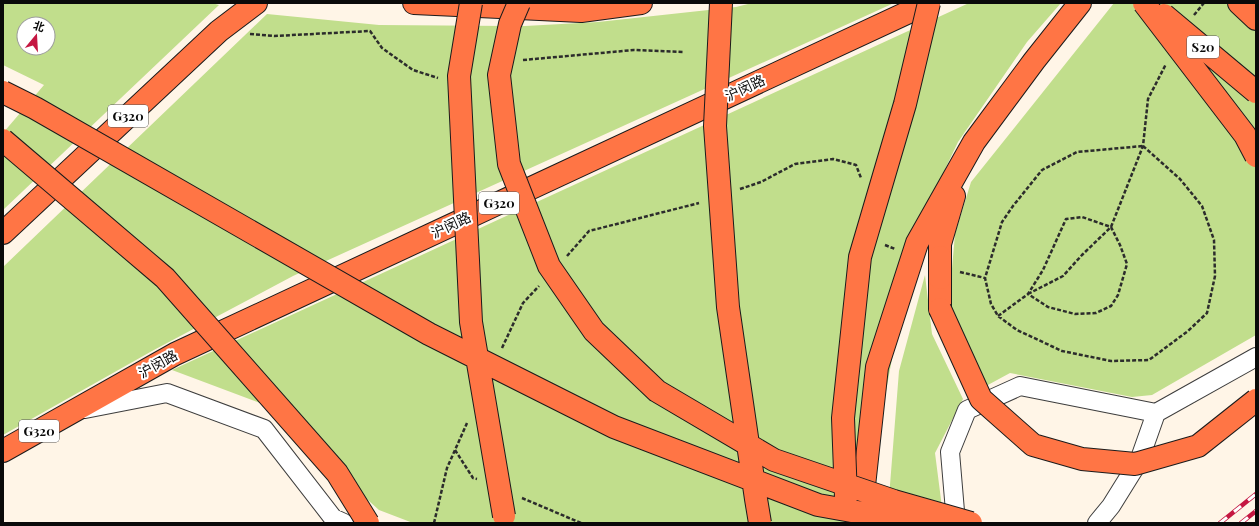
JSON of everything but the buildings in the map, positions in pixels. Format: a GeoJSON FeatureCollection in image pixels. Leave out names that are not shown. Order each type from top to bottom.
{"type":"FeatureCollection","features":[{"type":"Feature","properties":{"kind":"highway","name":"G320"},"geometry":{"type":"LineString","coordinates":[[3,233],[219,32],[256,3]]}},
{"type":"Feature","properties":{"kind":"highway"},"geometry":{"type":"LineString","coordinates":[[471,3],[459,76],[471,322],[506,523]]}},
{"type":"Feature","properties":{"kind":"highway"},"geometry":{"type":"LineString","coordinates":[[519,3],[510,24],[499,75],[510,164],[549,266],[594,330],[657,391],[774,460],[894,501],[971,523]]}},
{"type":"Feature","properties":{"kind":"highway"},"geometry":{"type":"LineString","coordinates":[[419,4],[581,10],[641,3]]}},
{"type":"Feature","properties":{"kind":"highway"},"geometry":{"type":"LineString","coordinates":[[721,3],[715,126],[728,307],[760,523]]}},
{"type":"Feature","properties":{"kind":"highway"},"geometry":{"type":"LineString","coordinates":[[847,523],[843,418],[860,257],[906,104],[928,3]]}},
{"type":"Feature","properties":{"kind":"highway","name":"沪闵路"},"geometry":{"type":"LineString","coordinates":[[3,451],[175,354],[928,3]]}},
{"type":"Feature","properties":{"kind":"highway"},"geometry":{"type":"LineString","coordinates":[[863,523],[862,495],[877,367],[917,243],[974,142],[1034,61],[1080,3]]}},
{"type":"Feature","properties":{"kind":"highway"},"geometry":{"type":"LineString","coordinates":[[1144,3],[1244,135],[1256,156]]}},
{"type":"Feature","properties":{"kind":"highway","name":"S20"},"geometry":{"type":"LineString","coordinates":[[1150,3],[1256,92]]}},
{"type":"Feature","properties":{"kind":"highway"},"geometry":{"type":"LineString","coordinates":[[1239,3],[1256,19]]}},
{"type":"Feature","properties":{"kind":"highway"},"geometry":{"type":"LineString","coordinates":[[1034,61],[958,184],[940,244],[940,309],[981,399],[1033,444],[1082,459],[1135,464],[1198,446],[1256,400]]}},
{"type":"Feature","properties":{"kind":"highway"},"geometry":{"type":"LineString","coordinates":[[3,92],[35,108],[429,334],[614,427],[818,505],[919,523]]}},
{"type":"Feature","properties":{"kind":"highway"},"geometry":{"type":"LineString","coordinates":[[3,140],[165,278],[337,473],[368,523]]}},
{"type":"Feature","properties":{"kind":"street"},"geometry":{"type":"LineString","coordinates":[[956,523],[950,452],[967,410],[1020,386],[1156,413],[1256,358]]}},
{"type":"Feature","properties":{"kind":"street"},"geometry":{"type":"LineString","coordinates":[[75,411],[167,393],[264,429],[333,518],[344,523]]}},
{"type":"Feature","properties":{"kind":"street"},"geometry":{"type":"LineString","coordinates":[[1097,523],[1111,506],[1139,461],[1156,413]]}},
{"type":"Feature","properties":{"kind":"path"},"geometry":{"type":"LineString","coordinates":[[1192,20],[1195,13],[1204,3]]}},
{"type":"Feature","properties":{"kind":"path"},"geometry":{"type":"LineString","coordinates":[[998,316],[1028,294],[1063,276],[1111,227],[1143,146],[1148,99],[1170,58]]}},
{"type":"Feature","properties":{"kind":"path"},"geometry":{"type":"LineString","coordinates":[[1143,146],[1180,179],[1202,206],[1214,240],[1216,276],[1207,313],[1188,331],[1150,360],[1110,361],[1062,351],[1017,330],[998,316],[991,304],[985,278],[987,271],[1002,222],[1042,170],[1077,152],[1143,146]]}},
{"type":"Feature","properties":{"kind":"path"},"geometry":{"type":"LineString","coordinates":[[740,189],[761,182],[795,164],[833,159],[856,165],[863,184]]}},
{"type":"Feature","properties":{"kind":"path"},"geometry":{"type":"LineString","coordinates":[[564,259],[589,231],[704,202]]}},
{"type":"Feature","properties":{"kind":"path"},"geometry":{"type":"LineString","coordinates":[[1082,217],[1111,227],[1127,264],[1118,295],[1111,306],[1096,313],[1075,314],[1048,307],[1028,294],[1043,270],[1066,219],[1082,217]]}},
{"type":"Feature","properties":{"kind":"path"},"geometry":{"type":"LineString","coordinates":[[883,244],[900,251]]}},
{"type":"Feature","properties":{"kind":"path"},"geometry":{"type":"LineString","coordinates":[[500,352],[523,303],[543,281]]}},
{"type":"Feature","properties":{"kind":"path"},"geometry":{"type":"LineString","coordinates":[[434,523],[447,468],[468,422]]}},
{"type":"Feature","properties":{"kind":"green space"},"geometry":{"type":"Polygon","coordinates":[[[3,3],[212,3],[219,5],[3,210],[3,133],[44,85],[3,65],[3,3]]]}},
{"type":"Feature","properties":{"kind":"green space"},"geometry":{"type":"Polygon","coordinates":[[[752,3],[894,3],[293,276],[152,351],[3,435],[3,267],[267,14],[379,25],[525,26],[598,22],[736,7],[752,3]]]}},
{"type":"Feature","properties":{"kind":"green space"},"geometry":{"type":"Polygon","coordinates":[[[969,3],[1061,3],[1027,42],[958,142],[916,230],[870,477],[872,523],[413,523],[379,510],[260,403],[172,370],[969,3]]]}},
{"type":"Feature","properties":{"kind":"green space"},"geometry":{"type":"Polygon","coordinates":[[[1114,3],[1256,3],[1256,335],[1152,395],[1132,397],[1010,373],[986,386],[949,303],[955,234],[971,182],[1114,3]]]}},
{"type":"Feature","properties":{"kind":"green space"},"geometry":{"type":"Polygon","coordinates":[[[925,275],[932,334],[963,399],[935,453],[944,523],[887,523],[899,371],[925,275]]]}},
{"type":"Feature","properties":{"kind":"railway"},"geometry":{"type":"LineString","coordinates":[[1220,523],[1256,494]]}},
{"type":"Feature","properties":{"kind":"railway"},"geometry":{"type":"LineString","coordinates":[[1241,523],[1256,511]]}}]}
